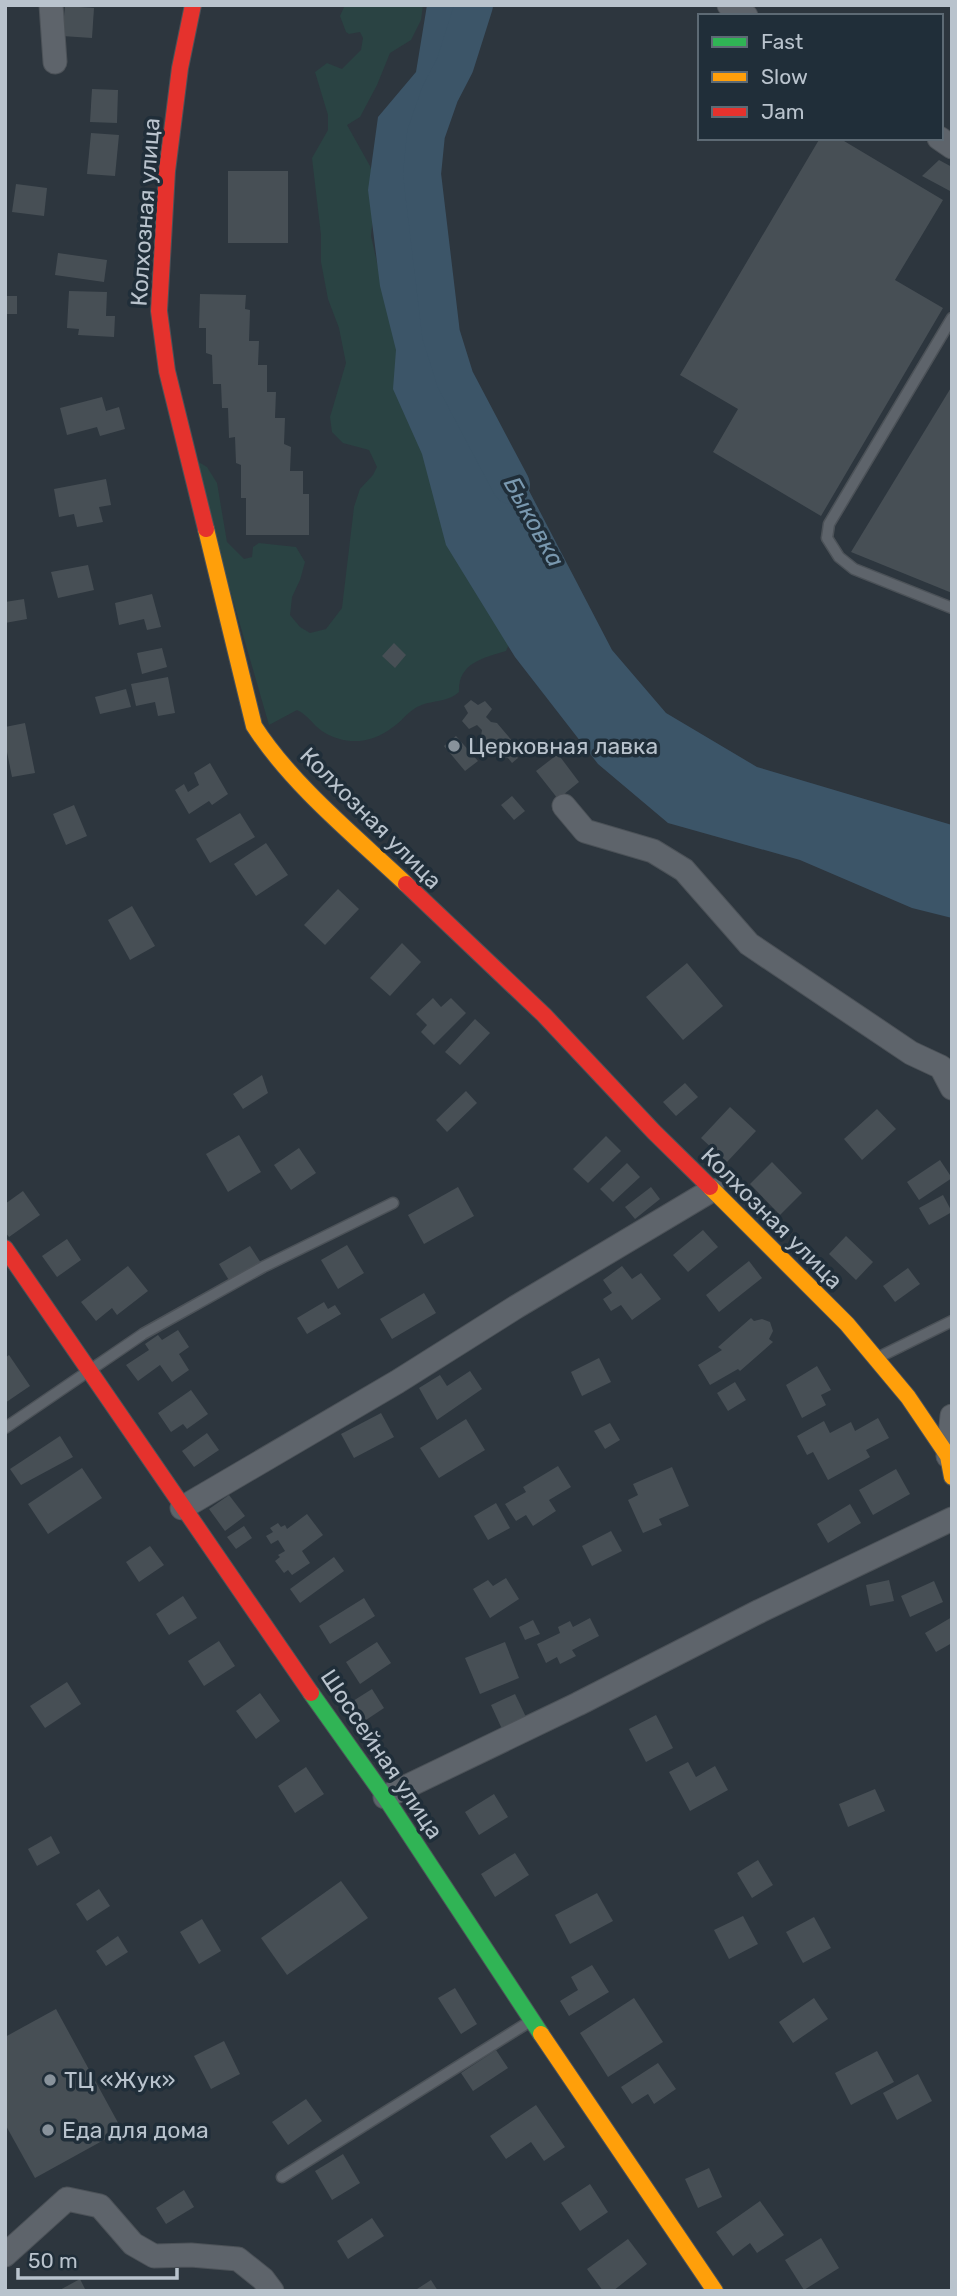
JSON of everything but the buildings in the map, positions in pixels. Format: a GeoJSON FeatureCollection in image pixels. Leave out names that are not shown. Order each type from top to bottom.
{"type":"FeatureCollection","features":[{"type":"Feature","properties":{"kind":"street"},"geometry":{"type":"LineString","coordinates":[[51,5],[55,62]]}},
{"type":"Feature","properties":{"kind":"street","name":"Колхозная улица"},"geometry":{"type":"LineString","coordinates":[[194,5],[180,68],[167,171],[159,311],[167,371],[254,726],[265,743],[320,803],[544,1015],[654,1132],[771,1246],[876,1358],[908,1397],[950,1467]]}},
{"type":"Feature","properties":{"kind":"street"},"geometry":{"type":"LineString","coordinates":[[564,806],[585,831],[653,851],[684,870],[749,944],[911,1053],[941,1067],[952,1088]]}},
{"type":"Feature","properties":{"kind":"street"},"geometry":{"type":"LineString","coordinates":[[182,1508],[315,1431],[712,1190]]}},
{"type":"Feature","properties":{"kind":"street","name":"Шоссейная улица"},"geometry":{"type":"LineString","coordinates":[[5,1248],[182,1508],[385,1797],[612,2141],[715,2291]]}},
{"type":"Feature","properties":{"kind":"street"},"geometry":{"type":"LineString","coordinates":[[950,1467],[952,1416]]}},
{"type":"Feature","properties":{"kind":"street"},"geometry":{"type":"LineString","coordinates":[[385,1797],[578,1704],[760,1611],[952,1520]]}},
{"type":"Feature","properties":{"kind":"street"},"geometry":{"type":"LineString","coordinates":[[5,2255],[67,2199],[100,2206],[133,2244],[155,2256],[191,2255],[238,2259],[263,2278],[272,2291]]}},
{"type":"Feature","properties":{"kind":"lane"},"geometry":{"type":"LineString","coordinates":[[952,318],[829,524],[827,538],[839,556],[854,569],[952,608]]}},
{"type":"Feature","properties":{"kind":"lane"},"geometry":{"type":"LineString","coordinates":[[5,1428],[143,1334],[239,1280],[393,1203]]}},
{"type":"Feature","properties":{"kind":"lane"},"geometry":{"type":"LineString","coordinates":[[876,1358],[952,1321]]}},
{"type":"Feature","properties":{"kind":"lane"},"geometry":{"type":"LineString","coordinates":[[282,2177],[532,2020]]}},
{"type":"Feature","properties":{"kind":"green space"},"geometry":{"type":"Polygon","coordinates":[[[345,5],[423,5],[421,20],[411,40],[390,53],[360,117],[347,125],[370,166],[376,185],[371,236],[378,267],[510,642],[506,651],[481,659],[467,668],[460,682],[459,692],[454,696],[419,706],[385,733],[358,741],[331,736],[297,710],[269,725],[192,458],[207,467],[217,483],[227,542],[244,559],[252,557],[253,547],[259,543],[296,547],[305,562],[292,597],[290,615],[300,627],[310,633],[326,629],[342,608],[354,507],[360,489],[377,467],[369,450],[343,443],[332,432],[330,417],[346,363],[321,262],[321,235],[312,158],[328,130],[328,115],[315,72],[327,63],[342,69],[361,50],[363,38],[360,32],[346,32],[340,16],[345,5]]]}},
{"type":"Feature","properties":{"kind":"water"},"geometry":{"type":"Polygon","coordinates":[[[427,5],[460,5],[444,43],[411,178],[434,368],[461,410],[525,483],[612,650],[666,713],[757,767],[952,825],[952,918],[912,908],[800,860],[668,823],[598,764],[515,657],[446,545],[422,454],[393,389],[396,350],[380,286],[368,190],[378,117],[416,72],[427,5]]]}},
{"type":"Feature","properties":{"kind":"waterway","name":"Быковка"},"geometry":{"type":"LineString","coordinates":[[474,5],[455,65],[440,94],[426,134],[422,174],[441,334],[455,379],[511,485]]}},
{"type":"Feature","properties":{"kind":"traffic: fast"},"geometry":{"type":"LineString","coordinates":[[311,1693],[385,1797],[541,2034]]}},
{"type":"Feature","properties":{"kind":"traffic: slow"},"geometry":{"type":"LineString","coordinates":[[206,529],[254,726],[269,748],[305,789],[406,884]]}},
{"type":"Feature","properties":{"kind":"traffic: slow"},"geometry":{"type":"LineString","coordinates":[[710,1187],[847,1324],[908,1397],[948,1456],[952,1477]]}},
{"type":"Feature","properties":{"kind":"traffic: slow"},"geometry":{"type":"LineString","coordinates":[[541,2034],[715,2291]]}},
{"type":"Feature","properties":{"kind":"traffic: jam"},"geometry":{"type":"LineString","coordinates":[[193,5],[180,68],[167,171],[159,311],[167,371],[206,529]]}},
{"type":"Feature","properties":{"kind":"traffic: jam"},"geometry":{"type":"LineString","coordinates":[[406,884],[544,1015],[654,1132],[710,1187]]}},
{"type":"Feature","properties":{"kind":"traffic: jam"},"geometry":{"type":"LineString","coordinates":[[5,1248],[311,1693]]}},
{"type":"Feature","properties":{"kind":"place","name":"Церковная лавка"},"geometry":{"type":"Point","coordinates":[454,746]}},
{"type":"Feature","properties":{"kind":"place","name":"ТЦ «Жук»"},"geometry":{"type":"Point","coordinates":[50,2080]}},
{"type":"Feature","properties":{"kind":"place","name":"Еда для дома"},"geometry":{"type":"Point","coordinates":[48,2130]}}]}
